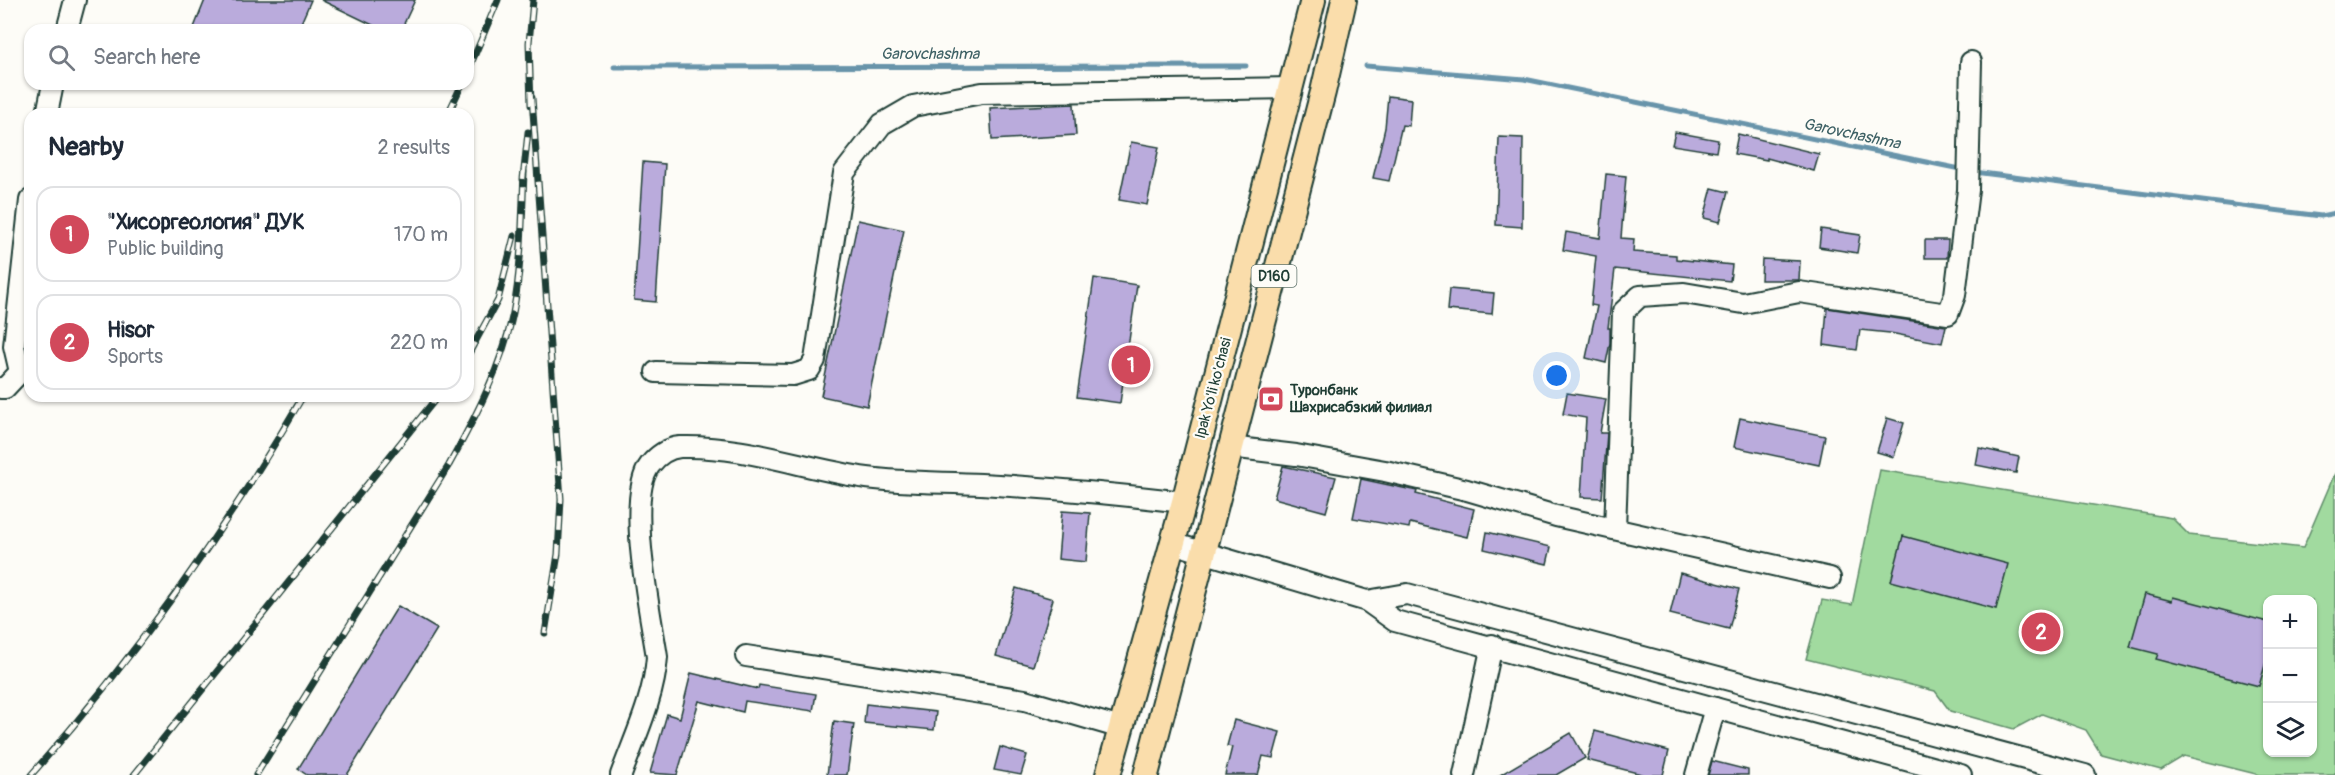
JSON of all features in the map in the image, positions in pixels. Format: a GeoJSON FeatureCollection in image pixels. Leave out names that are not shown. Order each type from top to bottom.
{"type":"FeatureCollection","features":[{"type":"Feature","properties":{"kind":"main road","name":"Ipak Yo'li ko'chasi"},"geometry":{"type":"LineString","coordinates":[[1108,775],[1184,502],[1313,0]]}},
{"type":"Feature","properties":{"kind":"main road","name":"Ipak Yo'li ko'chasi"},"geometry":{"type":"LineString","coordinates":[[1146,775],[1323,92],[1344,0]]}},
{"type":"Feature","properties":{"kind":"street"},"geometry":{"type":"LineString","coordinates":[[69,24],[75,0]]}},
{"type":"Feature","properties":{"kind":"street"},"geometry":{"type":"LineString","coordinates":[[1615,529],[1623,312],[1640,296],[1684,294],[1743,303],[1798,292],[1948,314],[1955,295],[1968,190],[1971,62]]}},
{"type":"Feature","properties":{"kind":"street"},"geometry":{"type":"LineString","coordinates":[[656,372],[793,375],[809,370],[815,360],[844,173],[882,124],[913,106],[982,93],[1291,87]]}},
{"type":"Feature","properties":{"kind":"street"},"geometry":{"type":"LineString","coordinates":[[48,108],[52,90]]}},
{"type":"Feature","properties":{"kind":"street"},"geometry":{"type":"LineString","coordinates":[[0,388],[5,388],[20,372],[7,347],[24,277]]}},
{"type":"Feature","properties":{"kind":"street"},"geometry":{"type":"LineString","coordinates":[[621,775],[649,698],[656,670],[656,650],[642,564],[640,511],[642,482],[649,466],[661,454],[677,447],[719,448],[868,478],[1083,490],[1184,502]]}},
{"type":"Feature","properties":{"kind":"street"},"geometry":{"type":"LineString","coordinates":[[1230,447],[1296,455],[1385,471],[1615,529],[1830,578]]}},
{"type":"Feature","properties":{"kind":"street"},"geometry":{"type":"LineString","coordinates":[[1172,543],[1367,601],[1395,621],[1492,645],[1961,775]]}},
{"type":"Feature","properties":{"kind":"street"},"geometry":{"type":"LineString","coordinates":[[1367,601],[1407,594],[2085,775]]}},
{"type":"Feature","properties":{"kind":"street"},"geometry":{"type":"LineString","coordinates":[[1464,775],[1492,645]]}},
{"type":"Feature","properties":{"kind":"street"},"geometry":{"type":"LineString","coordinates":[[746,656],[1025,700],[1121,728]]}},
{"type":"Feature","properties":{"kind":"street"},"geometry":{"type":"LineString","coordinates":[[1696,775],[1715,708]]}},
{"type":"Feature","properties":{"kind":"green space"},"geometry":{"type":"Polygon","coordinates":[[[1880,470],[2172,518],[2189,535],[2303,548],[2335,473],[2335,775],[2260,775],[2184,756],[2161,770],[2101,754],[2086,730],[2042,714],[2014,729],[1950,711],[1935,691],[1806,659],[1822,600],[1852,605],[1880,470]]]}},
{"type":"Feature","properties":{"kind":"building"},"geometry":{"type":"Polygon","coordinates":[[[205,0],[311,0],[301,24],[195,24],[205,0]]]}},
{"type":"Feature","properties":{"kind":"building"},"geometry":{"type":"Polygon","coordinates":[[[321,0],[415,0],[404,24],[371,24],[321,0]]]}},
{"type":"Feature","properties":{"kind":"building"},"geometry":{"type":"Polygon","coordinates":[[[1388,96],[1411,99],[1409,126],[1402,125],[1389,181],[1373,178],[1385,128],[1388,96]]]}},
{"type":"Feature","properties":{"kind":"building"},"geometry":{"type":"Polygon","coordinates":[[[1074,104],[1076,135],[992,140],[990,108],[1074,104]]]}},
{"type":"Feature","properties":{"kind":"building"},"geometry":{"type":"Polygon","coordinates":[[[1675,132],[1718,140],[1716,152],[1672,145],[1675,132]]]}},
{"type":"Feature","properties":{"kind":"building"},"geometry":{"type":"Polygon","coordinates":[[[1738,134],[1819,154],[1814,171],[1767,158],[1767,160],[1734,154],[1738,134]]]}},
{"type":"Feature","properties":{"kind":"building"},"geometry":{"type":"Polygon","coordinates":[[[1499,137],[1523,138],[1522,227],[1496,225],[1499,137]]]}},
{"type":"Feature","properties":{"kind":"building"},"geometry":{"type":"Polygon","coordinates":[[[1131,142],[1159,147],[1147,205],[1119,200],[1131,142]]]}},
{"type":"Feature","properties":{"kind":"building"},"geometry":{"type":"Polygon","coordinates":[[[643,162],[665,164],[656,302],[634,300],[643,162]]]}},
{"type":"Feature","properties":{"kind":"building"},"geometry":{"type":"Polygon","coordinates":[[[1606,174],[1626,176],[1621,238],[1634,239],[1633,252],[1676,255],[1676,259],[1732,265],[1730,281],[1615,269],[1608,328],[1610,328],[1610,343],[1606,363],[1586,358],[1597,306],[1591,305],[1596,256],[1563,250],[1566,232],[1600,238],[1606,174]]]}},
{"type":"Feature","properties":{"kind":"building"},"geometry":{"type":"Polygon","coordinates":[[[1712,188],[1728,192],[1720,222],[1704,218],[1712,188]]]}},
{"type":"Feature","properties":{"kind":"building"},"geometry":{"type":"Polygon","coordinates":[[[858,220],[904,230],[867,406],[821,396],[858,220]]]}},
{"type":"Feature","properties":{"kind":"building"},"geometry":{"type":"Polygon","coordinates":[[[1821,229],[1860,235],[1857,253],[1819,247],[1821,229]]]}},
{"type":"Feature","properties":{"kind":"building"},"geometry":{"type":"Polygon","coordinates":[[[1925,240],[1948,240],[1947,258],[1925,258],[1925,240]]]}},
{"type":"Feature","properties":{"kind":"building"},"geometry":{"type":"Polygon","coordinates":[[[1762,259],[1800,261],[1799,280],[1761,280],[1762,259]]]}},
{"type":"Feature","properties":{"kind":"building"},"geometry":{"type":"Polygon","coordinates":[[[1094,278],[1137,285],[1120,403],[1077,397],[1094,278]]]}},
{"type":"Feature","properties":{"kind":"building"},"geometry":{"type":"Polygon","coordinates":[[[1449,289],[1494,293],[1492,314],[1447,310],[1449,289]]]}},
{"type":"Feature","properties":{"kind":"building"},"geometry":{"type":"Polygon","coordinates":[[[1827,308],[1946,326],[1942,343],[1860,330],[1857,350],[1824,345],[1827,308]]]}},
{"type":"Feature","properties":{"kind":"building"},"geometry":{"type":"Polygon","coordinates":[[[1567,393],[1606,399],[1600,433],[1607,433],[1602,498],[1581,497],[1586,418],[1563,414],[1567,393]]]}},
{"type":"Feature","properties":{"kind":"building"},"geometry":{"type":"Polygon","coordinates":[[[1740,418],[1825,436],[1819,465],[1734,447],[1740,418]]]}},
{"type":"Feature","properties":{"kind":"building"},"geometry":{"type":"Polygon","coordinates":[[[1887,418],[1904,423],[1894,457],[1877,452],[1887,418]]]}},
{"type":"Feature","properties":{"kind":"building"},"geometry":{"type":"Polygon","coordinates":[[[1979,448],[2019,457],[2016,473],[1976,465],[1979,448]]]}},
{"type":"Feature","properties":{"kind":"building"},"geometry":{"type":"Polygon","coordinates":[[[1283,466],[1336,477],[1326,512],[1274,498],[1283,466]]]}},
{"type":"Feature","properties":{"kind":"building"},"geometry":{"type":"Polygon","coordinates":[[[1361,479],[1417,491],[1416,494],[1474,509],[1467,537],[1410,523],[1409,528],[1353,518],[1361,479]]]}},
{"type":"Feature","properties":{"kind":"building"},"geometry":{"type":"Polygon","coordinates":[[[1062,511],[1090,513],[1086,562],[1058,559],[1062,511]]]}},
{"type":"Feature","properties":{"kind":"building"},"geometry":{"type":"Polygon","coordinates":[[[1487,532],[1551,547],[1547,564],[1484,549],[1487,532]]]}},
{"type":"Feature","properties":{"kind":"building"},"geometry":{"type":"Polygon","coordinates":[[[1903,536],[2008,564],[1996,609],[1891,581],[1903,536]]]}},
{"type":"Feature","properties":{"kind":"building"},"geometry":{"type":"Polygon","coordinates":[[[1680,573],[1739,589],[1729,629],[1670,614],[1680,573]]]}},
{"type":"Feature","properties":{"kind":"building"},"geometry":{"type":"Polygon","coordinates":[[[1016,588],[1053,599],[1033,666],[996,656],[1016,588]]]}},
{"type":"Feature","properties":{"kind":"building"},"geometry":{"type":"Polygon","coordinates":[[[2145,594],[2172,601],[2173,597],[2263,621],[2263,672],[2259,686],[2156,659],[2158,654],[2130,647],[2145,594]]]}},
{"type":"Feature","properties":{"kind":"building"},"geometry":{"type":"Polygon","coordinates":[[[398,606],[437,629],[347,775],[307,775],[298,769],[398,606]]]}},
{"type":"Feature","properties":{"kind":"building"},"geometry":{"type":"Polygon","coordinates":[[[691,673],[758,689],[759,685],[816,694],[813,711],[745,701],[743,712],[699,701],[677,775],[650,773],[667,714],[680,718],[691,673]]]}},
{"type":"Feature","properties":{"kind":"building"},"geometry":{"type":"Polygon","coordinates":[[[866,704],[936,712],[934,730],[864,723],[866,704]]]}},
{"type":"Feature","properties":{"kind":"building"},"geometry":{"type":"Polygon","coordinates":[[[1234,720],[1280,732],[1273,758],[1263,756],[1258,775],[1225,775],[1232,747],[1227,746],[1234,720]]]}},
{"type":"Feature","properties":{"kind":"building"},"geometry":{"type":"Polygon","coordinates":[[[834,721],[854,724],[847,775],[827,775],[834,721]]]}},
{"type":"Feature","properties":{"kind":"building"},"geometry":{"type":"Polygon","coordinates":[[[1595,731],[1669,751],[1663,775],[1645,775],[1587,760],[1595,731]]]}},
{"type":"Feature","properties":{"kind":"building"},"geometry":{"type":"Polygon","coordinates":[[[1571,733],[1585,758],[1556,775],[1500,775],[1571,733]]]}},
{"type":"Feature","properties":{"kind":"building"},"geometry":{"type":"Polygon","coordinates":[[[1000,747],[1027,755],[1021,775],[994,770],[1000,747]]]}},
{"type":"Feature","properties":{"kind":"building"},"geometry":{"type":"Polygon","coordinates":[[[1712,761],[1748,770],[1748,775],[1708,775],[1712,761]]]}},
{"type":"Feature","properties":{"kind":"waterway","name":"Garovchashma"},"geometry":{"type":"LineString","coordinates":[[614,67],[1246,66]]}},
{"type":"Feature","properties":{"kind":"waterway","name":"Garovchashma"},"geometry":{"type":"LineString","coordinates":[[1366,66],[1524,79],[1965,170]]}},
{"type":"Feature","properties":{"kind":"waterway","name":"Garovchashma"},"geometry":{"type":"LineString","coordinates":[[1974,172],[2321,216],[2335,213]]}},
{"type":"Feature","properties":{"kind":"railway"},"geometry":{"type":"LineString","coordinates":[[474,57],[498,0]]}},
{"type":"Feature","properties":{"kind":"railway"},"geometry":{"type":"LineString","coordinates":[[531,105],[529,43],[533,0]]}},
{"type":"Feature","properties":{"kind":"railway"},"geometry":{"type":"LineString","coordinates":[[451,108],[459,90]]}},
{"type":"Feature","properties":{"kind":"railway"},"geometry":{"type":"LineString","coordinates":[[532,98],[561,499],[558,554],[545,633]]}},
{"type":"Feature","properties":{"kind":"railway"},"geometry":{"type":"LineString","coordinates":[[523,179],[528,132]]}},
{"type":"Feature","properties":{"kind":"railway"},"geometry":{"type":"LineString","coordinates":[[256,775],[449,465],[487,391],[508,333],[516,296],[524,172]]}},
{"type":"Feature","properties":{"kind":"railway"},"geometry":{"type":"LineString","coordinates":[[474,344],[498,300],[514,236]]}},
{"type":"Feature","properties":{"kind":"railway"},"geometry":{"type":"LineString","coordinates":[[31,775],[105,686],[176,592],[243,495],[300,402]]}},
{"type":"Feature","properties":{"kind":"railway"},"geometry":{"type":"LineString","coordinates":[[134,775],[433,402]]}},
{"type":"Feature","properties":{"kind":"place","name":"\"Хисоргеология\" ДУК"},"geometry":{"type":"Point","coordinates":[1131,365]}},
{"type":"Feature","properties":{"kind":"place","name":"Туронбанк Шахрисабзкий филиал"},"geometry":{"type":"Point","coordinates":[1271,399]}},
{"type":"Feature","properties":{"kind":"place","name":"Hisor"},"geometry":{"type":"Point","coordinates":[2041,632]}}]}
